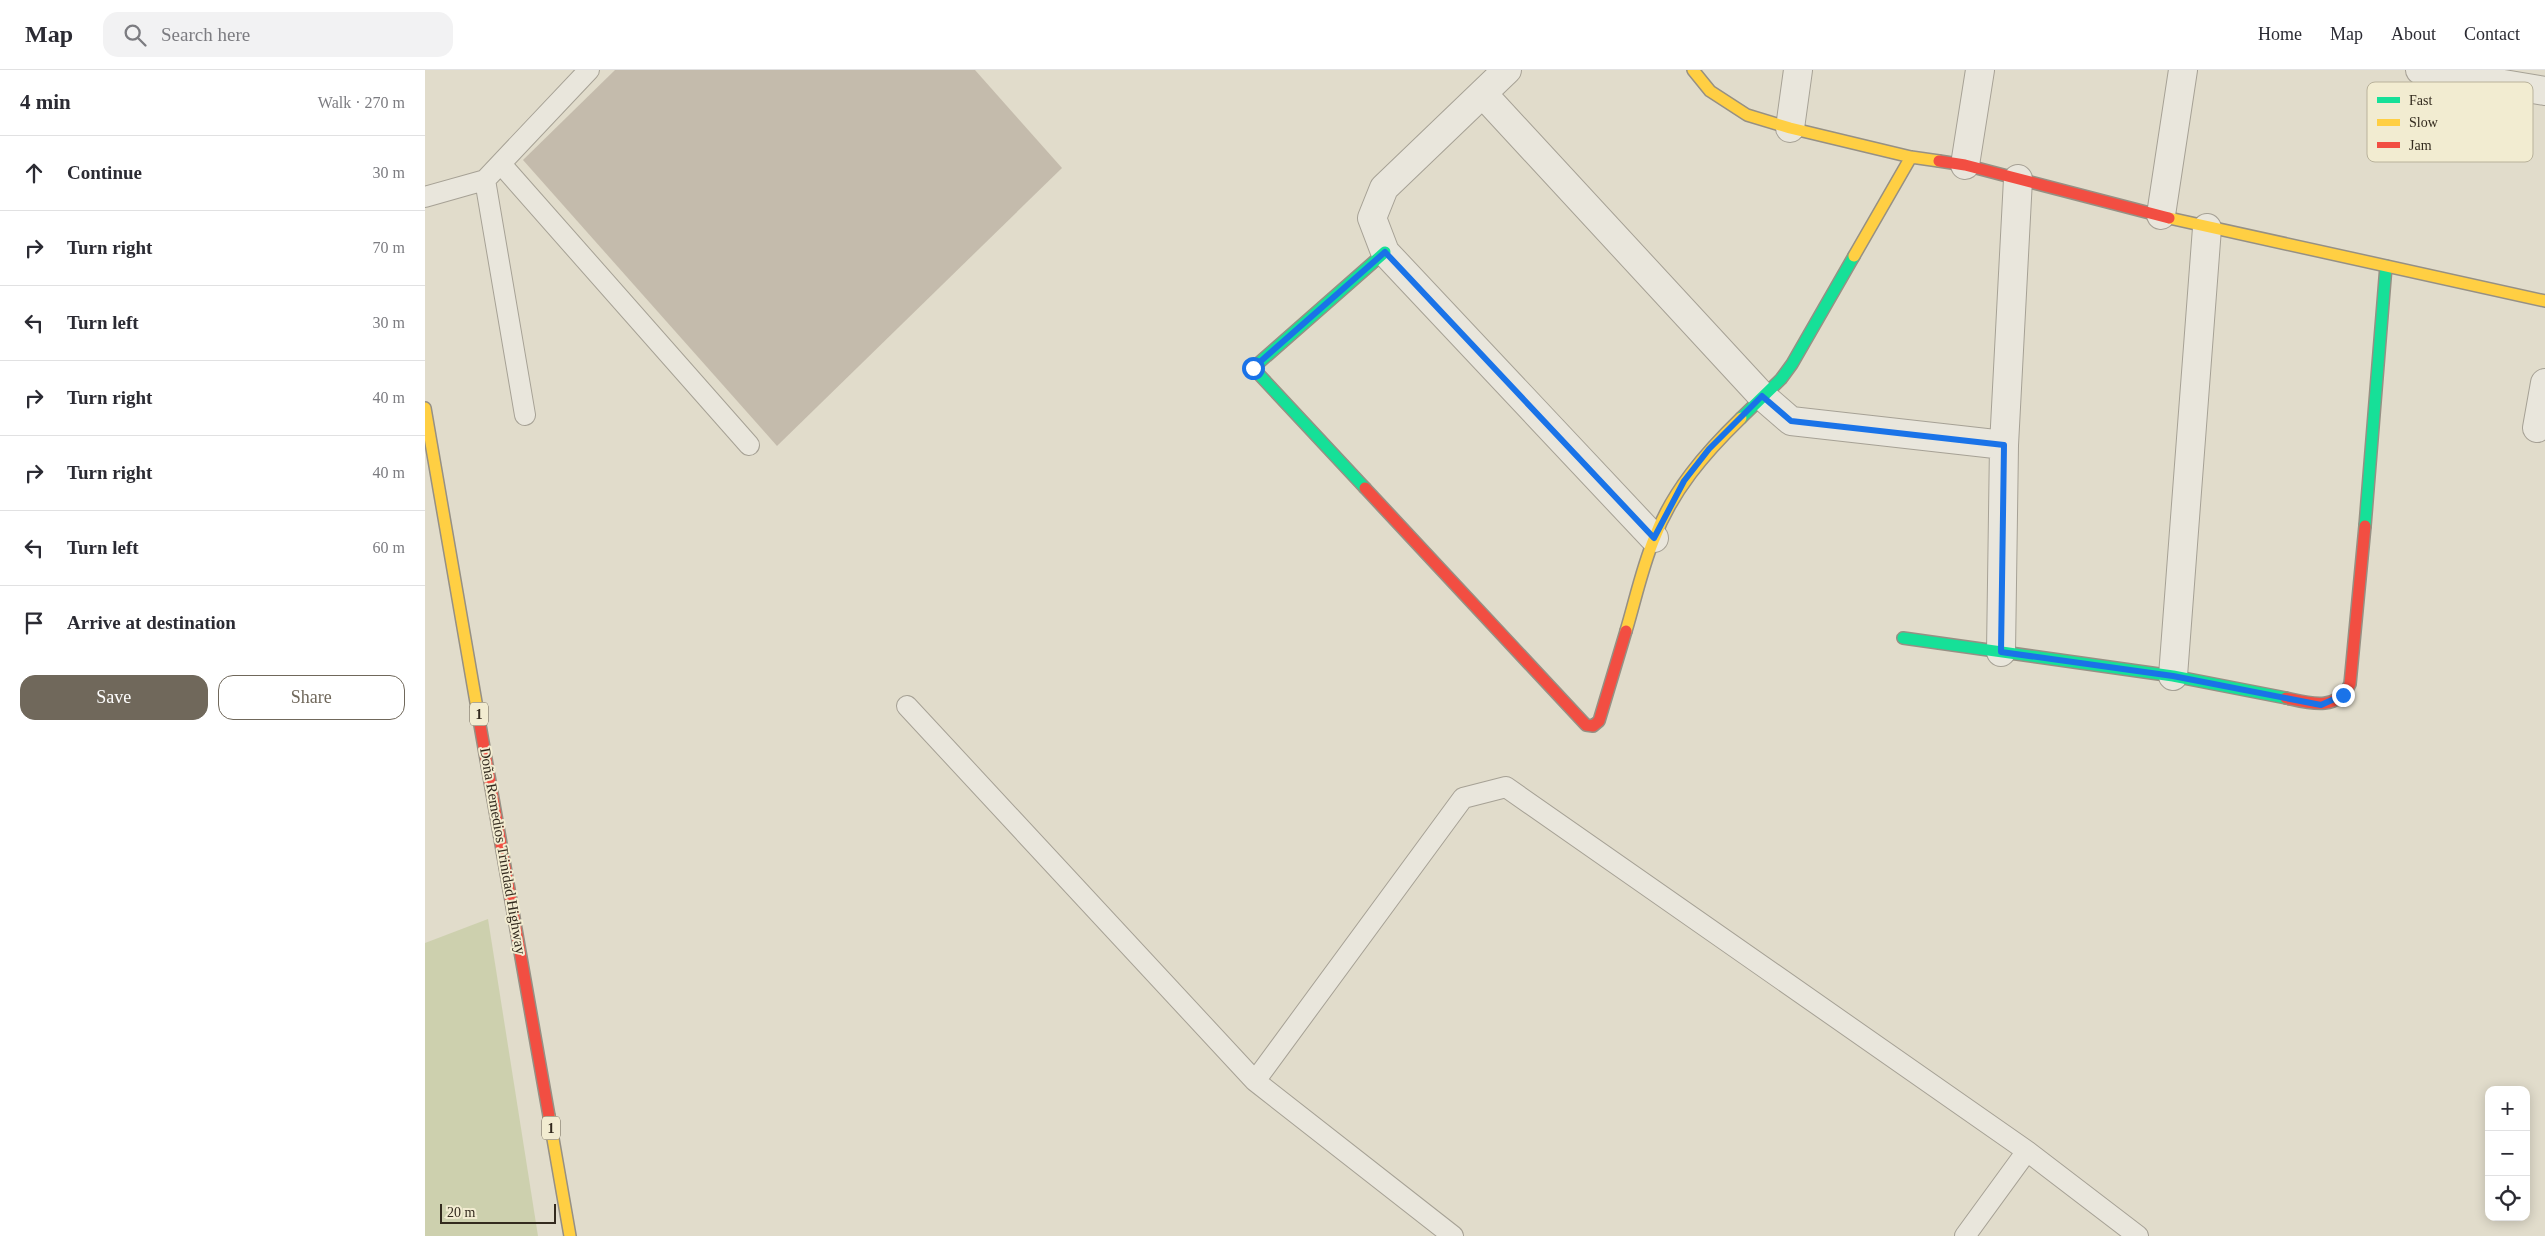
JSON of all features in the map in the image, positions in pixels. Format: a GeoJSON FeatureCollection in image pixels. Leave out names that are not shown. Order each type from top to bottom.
{"type":"FeatureCollection","features":[{"type":"Feature","properties":{"kind":"main road"},"geometry":{"type":"LineString","coordinates":[[1693,70],[1710,90],[1747,115],[1790,128],[1911,157],[1965,164],[2207,228],[2545,301]]}},
{"type":"Feature","properties":{"kind":"main road"},"geometry":{"type":"LineString","coordinates":[[1385,252],[1253,368],[1586,725],[1593,726],[1599,721],[1654,538],[1684,481],[1709,449],[1781,379],[1792,364],[1911,157]]}},
{"type":"Feature","properties":{"kind":"main road"},"geometry":{"type":"LineString","coordinates":[[1903,638],[2173,676],[2321,705],[2343,695],[2351,685],[2386,266]]}},
{"type":"Feature","properties":{"kind":"main road","name":"Doña Remedios Trinidad Highway"},"geometry":{"type":"LineString","coordinates":[[425,408],[570,1236]]}},
{"type":"Feature","properties":{"kind":"street"},"geometry":{"type":"LineString","coordinates":[[1507,70],[1385,188],[1372,218],[1385,252],[1654,538]]}},
{"type":"Feature","properties":{"kind":"street"},"geometry":{"type":"LineString","coordinates":[[1790,128],[1798,70]]}},
{"type":"Feature","properties":{"kind":"street"},"geometry":{"type":"LineString","coordinates":[[1965,164],[1980,70]]}},
{"type":"Feature","properties":{"kind":"street"},"geometry":{"type":"LineString","coordinates":[[2161,215],[2183,70]]}},
{"type":"Feature","properties":{"kind":"street"},"geometry":{"type":"LineString","coordinates":[[2420,70],[2491,82]]}},
{"type":"Feature","properties":{"kind":"street"},"geometry":{"type":"LineString","coordinates":[[1483,94],[1762,396],[1791,421],[2004,445]]}},
{"type":"Feature","properties":{"kind":"street"},"geometry":{"type":"LineString","coordinates":[[2001,652],[2004,445],[2018,179]]}},
{"type":"Feature","properties":{"kind":"street"},"geometry":{"type":"LineString","coordinates":[[2173,676],[2207,228]]}},
{"type":"Feature","properties":{"kind":"street"},"geometry":{"type":"LineString","coordinates":[[2537,428],[2545,383]]}},
{"type":"Feature","properties":{"kind":"lane"},"geometry":{"type":"LineString","coordinates":[[425,197],[485,180],[589,70]]}},
{"type":"Feature","properties":{"kind":"lane"},"geometry":{"type":"LineString","coordinates":[[501,164],[749,445]]}},
{"type":"Feature","properties":{"kind":"lane"},"geometry":{"type":"LineString","coordinates":[[485,180],[525,415]]}},
{"type":"Feature","properties":{"kind":"lane"},"geometry":{"type":"LineString","coordinates":[[907,706],[1255,1081],[1453,1236]]}},
{"type":"Feature","properties":{"kind":"lane"},"geometry":{"type":"LineString","coordinates":[[1255,1081],[1463,798],[1507,787],[2027,1151],[2138,1236]]}},
{"type":"Feature","properties":{"kind":"lane"},"geometry":{"type":"LineString","coordinates":[[1965,1236],[2027,1151]]}},
{"type":"Feature","properties":{"kind":"green space"},"geometry":{"type":"Polygon","coordinates":[[[488,919],[538,1236],[425,1236],[425,943],[488,919]]]}},
{"type":"Feature","properties":{"kind":"building"},"geometry":{"type":"Polygon","coordinates":[[[615,70],[975,70],[1062,168],[777,446],[523,160],[615,70]]]}},
{"type":"Feature","properties":{"kind":"traffic: fast"},"geometry":{"type":"LineString","coordinates":[[1365,488],[1253,368],[1385,252]]}},
{"type":"Feature","properties":{"kind":"traffic: fast"},"geometry":{"type":"LineString","coordinates":[[1741,418],[1781,379],[1792,364],[1854,256]]}},
{"type":"Feature","properties":{"kind":"traffic: fast"},"geometry":{"type":"LineString","coordinates":[[2365,526],[2386,266]]}},
{"type":"Feature","properties":{"kind":"traffic: fast"},"geometry":{"type":"LineString","coordinates":[[1903,638],[2173,676],[2286,698]]}},
{"type":"Feature","properties":{"kind":"traffic: slow"},"geometry":{"type":"LineString","coordinates":[[1693,70],[1710,91],[1747,115],[1790,128],[1911,157],[1939,161]]}},
{"type":"Feature","properties":{"kind":"traffic: slow"},"geometry":{"type":"LineString","coordinates":[[1854,256],[1911,157]]}},
{"type":"Feature","properties":{"kind":"traffic: slow"},"geometry":{"type":"LineString","coordinates":[[2169,218],[2545,301]]}},
{"type":"Feature","properties":{"kind":"traffic: slow"},"geometry":{"type":"LineString","coordinates":[[425,408],[477,708]]}},
{"type":"Feature","properties":{"kind":"traffic: slow"},"geometry":{"type":"LineString","coordinates":[[1626,631],[1642,573],[1661,521],[1680,489],[1702,459],[1741,418]]}},
{"type":"Feature","properties":{"kind":"traffic: slow"},"geometry":{"type":"LineString","coordinates":[[549,1116],[570,1236]]}},
{"type":"Feature","properties":{"kind":"traffic: jam"},"geometry":{"type":"LineString","coordinates":[[1939,161],[1965,165],[2169,218]]}},
{"type":"Feature","properties":{"kind":"traffic: jam"},"geometry":{"type":"LineString","coordinates":[[1365,488],[1586,725],[1593,726],[1599,721],[1626,631]]}},
{"type":"Feature","properties":{"kind":"traffic: jam"},"geometry":{"type":"LineString","coordinates":[[2286,698],[2313,703],[2330,702],[2338,699],[2350,684],[2365,526]]}},
{"type":"Feature","properties":{"kind":"traffic: jam"},"geometry":{"type":"LineString","coordinates":[[477,708],[549,1116]]}},
{"type":"Feature","properties":{"kind":"route"},"geometry":{"type":"LineString","coordinates":[[1253,368],[1385,252],[1654,538],[1684,481],[1709,449],[1762,396],[1778,412],[1791,421],[1813,425],[2004,445],[2001,652],[2173,676],[2321,705],[2343,695]]}}]}
